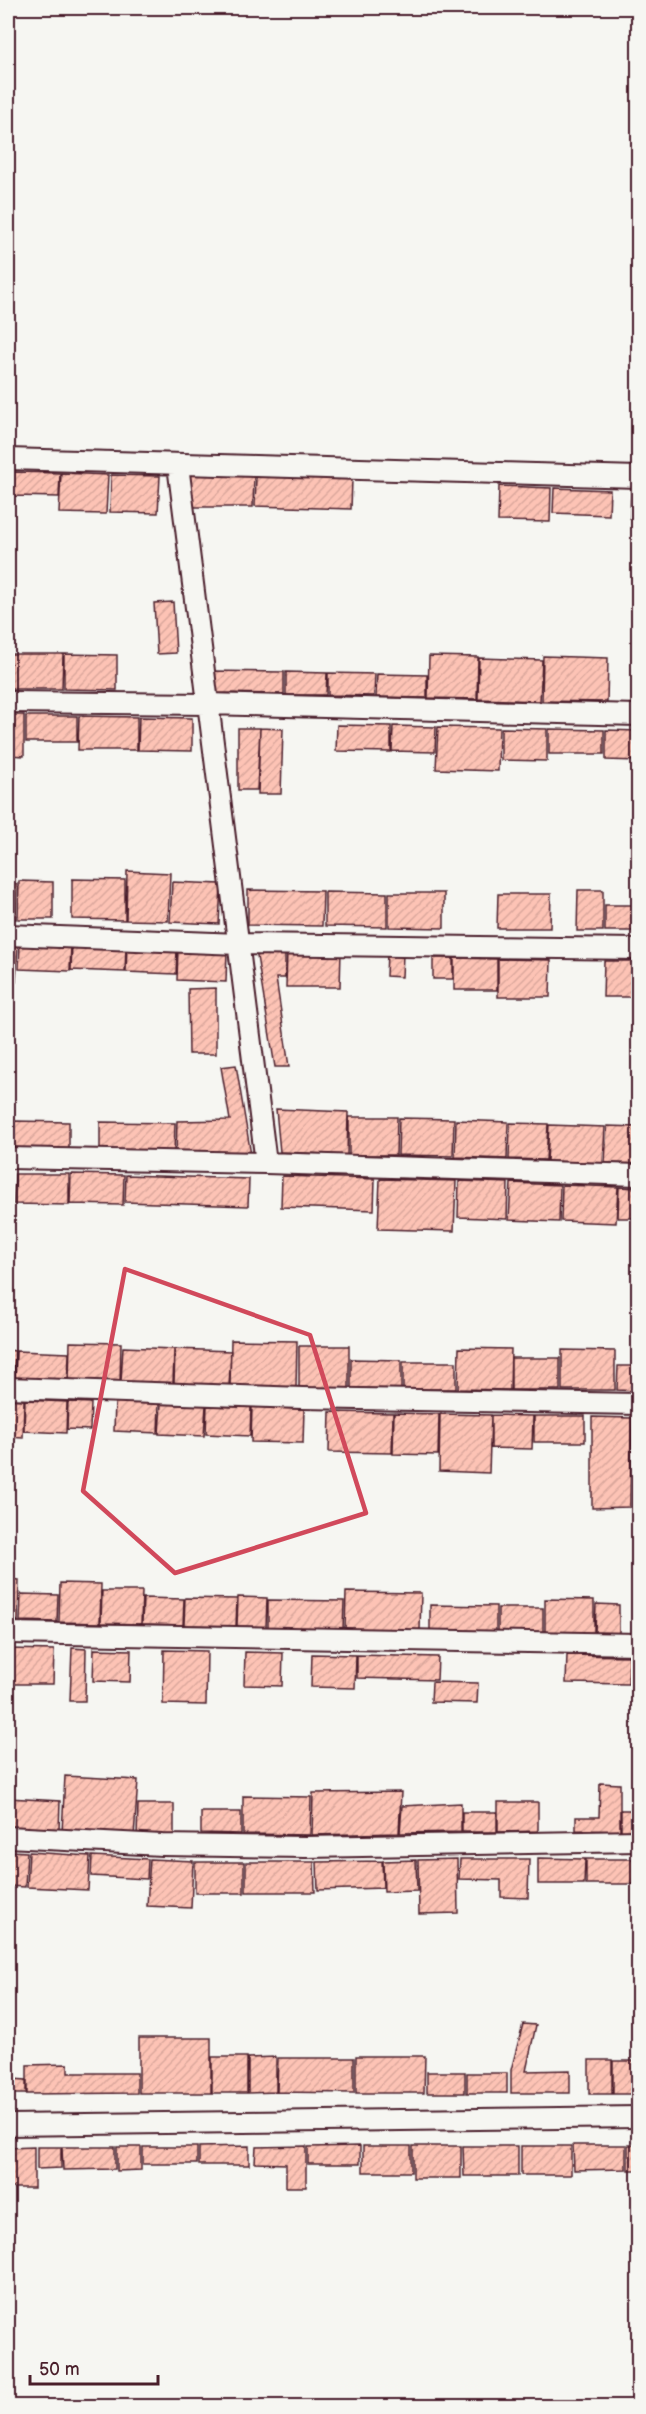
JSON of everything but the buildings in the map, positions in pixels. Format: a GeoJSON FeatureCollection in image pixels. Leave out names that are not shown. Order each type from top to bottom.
{"type":"FeatureCollection","features":[{"type":"Feature","properties":{"kind":"street"},"geometry":{"type":"LineString","coordinates":[[8,459],[639,477]]}},
{"type":"Feature","properties":{"kind":"street"},"geometry":{"type":"LineString","coordinates":[[178,465],[266,1163]]}},
{"type":"Feature","properties":{"kind":"street"},"geometry":{"type":"LineString","coordinates":[[8,702],[208,704],[639,715]]}},
{"type":"Feature","properties":{"kind":"street"},"geometry":{"type":"LineString","coordinates":[[8,935],[239,944],[639,948]]}},
{"type":"Feature","properties":{"kind":"street"},"geometry":{"type":"LineString","coordinates":[[8,1158],[266,1163],[639,1175]]}},
{"type":"Feature","properties":{"kind":"street"},"geometry":{"type":"LineString","coordinates":[[8,1388],[290,1398],[639,1404]]}},
{"type":"Feature","properties":{"kind":"street"},"geometry":{"type":"LineString","coordinates":[[8,1633],[639,1644]]}},
{"type":"Feature","properties":{"kind":"street"},"geometry":{"type":"LineString","coordinates":[[8,1837],[162,1845],[270,1846],[639,1841]]}},
{"type":"Feature","properties":{"kind":"street"},"geometry":{"type":"LineString","coordinates":[[8,2125],[639,2117]]}},
{"type":"Feature","properties":{"kind":"highlighted area"},"geometry":{"type":"Polygon","coordinates":[[[125,1269],[310,1335],[366,1513],[175,1573],[83,1491],[125,1269]]]}}]}
